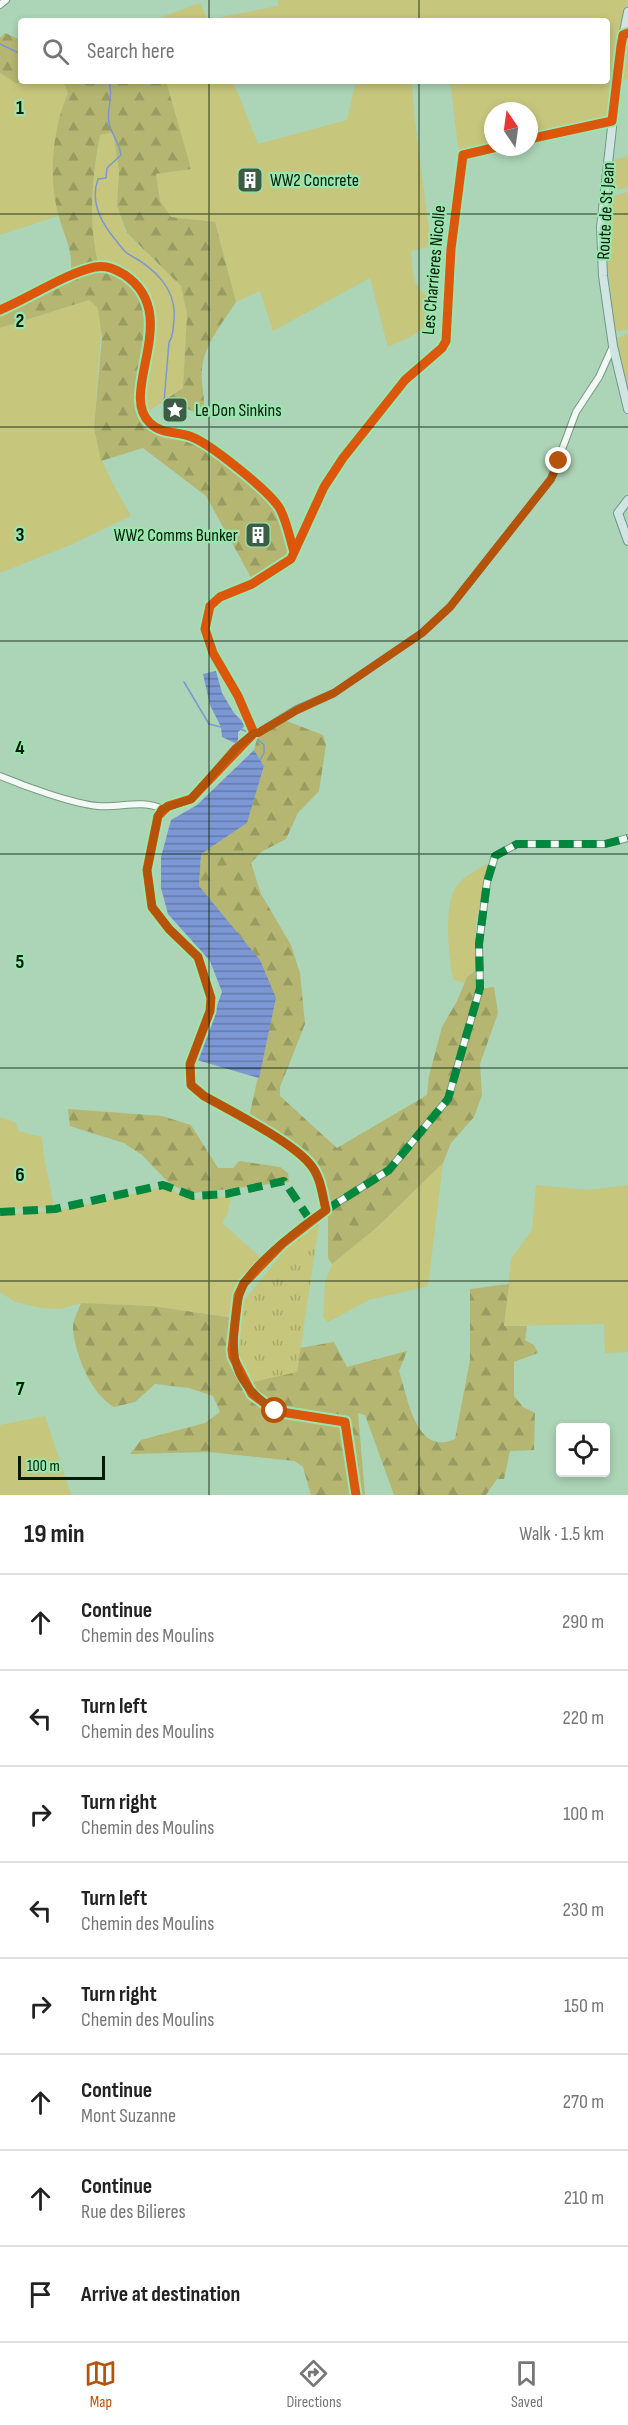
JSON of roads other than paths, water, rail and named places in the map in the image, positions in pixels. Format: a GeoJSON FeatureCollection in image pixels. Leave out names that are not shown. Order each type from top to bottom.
{"type":"FeatureCollection","features":[{"type":"Feature","properties":{"kind":"main road","name":"Route de St Jean"},"geometry":{"type":"LineString","coordinates":[[628,12],[612,120],[601,244],[613,346],[628,409]]}},
{"type":"Feature","properties":{"kind":"main road"},"geometry":{"type":"LineString","coordinates":[[628,500],[618,513],[628,541]]}},
{"type":"Feature","properties":{"kind":"street"},"geometry":{"type":"LineString","coordinates":[[0,5],[6,0]]}},
{"type":"Feature","properties":{"kind":"street"},"geometry":{"type":"LineString","coordinates":[[538,137],[612,120]]}},
{"type":"Feature","properties":{"kind":"street","name":"Les Charrieres Nicolle"},"geometry":{"type":"LineString","coordinates":[[294,552],[324,487],[343,458],[405,380],[446,341],[451,249],[463,155],[484,150]]}},
{"type":"Feature","properties":{"kind":"street"},"geometry":{"type":"LineString","coordinates":[[0,310],[78,271],[98,266],[112,267],[129,278],[149,305],[151,320],[141,395],[145,416],[149,423],[163,432],[193,437],[264,488],[280,509],[294,552],[291,559],[277,570],[220,597],[210,606],[205,629],[213,652],[238,696],[254,733]]}},
{"type":"Feature","properties":{"kind":"street"},"geometry":{"type":"LineString","coordinates":[[326,1210],[319,1179],[309,1163],[294,1150],[204,1096],[191,1085],[190,1064],[210,1011],[211,998],[198,957],[169,929],[152,907],[147,870],[158,816],[162,809],[191,799],[236,748],[254,733],[334,693],[422,633],[450,607],[551,479],[576,412],[599,377],[613,346]]}},
{"type":"Feature","properties":{"kind":"street"},"geometry":{"type":"LineString","coordinates":[[0,776],[21,785],[97,806],[151,804],[162,809]]}},
{"type":"Feature","properties":{"kind":"street"},"geometry":{"type":"LineString","coordinates":[[356,1495],[345,1422],[275,1411],[252,1394],[233,1357],[232,1350],[238,1296],[244,1283],[282,1244],[326,1210],[388,1170],[448,1100],[480,988],[479,944],[487,882],[495,856],[518,844],[605,844],[628,838]]}},
{"type":"Feature","properties":{"kind":"water"},"geometry":{"type":"Polygon","coordinates":[[[216,671],[222,693],[234,713],[246,725],[238,732],[238,742],[235,743],[222,737],[221,727],[210,705],[203,674],[216,671]]]}},
{"type":"Feature","properties":{"kind":"water"},"geometry":{"type":"Polygon","coordinates":[[[254,750],[264,766],[247,823],[201,854],[199,886],[260,960],[276,998],[259,1078],[197,1060],[222,992],[210,961],[168,914],[161,888],[161,857],[171,820],[197,805],[254,750]]]}},
{"type":"Feature","properties":{"kind":"waterway"},"geometry":{"type":"LineString","coordinates":[[0,44],[18,53]]}},
{"type":"Feature","properties":{"kind":"waterway"},"geometry":{"type":"LineString","coordinates":[[110,84],[109,123],[121,155],[107,168],[106,178],[98,179],[96,203],[104,225],[121,247],[155,273],[172,298],[173,334],[169,342],[164,402]]}},
{"type":"Feature","properties":{"kind":"waterway"},"geometry":{"type":"LineString","coordinates":[[184,682],[209,724],[221,727]]}},
{"type":"Feature","properties":{"kind":"waterway"},"geometry":{"type":"LineString","coordinates":[[240,729],[248,732]]}},
{"type":"Feature","properties":{"kind":"waterway"},"geometry":{"type":"LineString","coordinates":[[256,738],[264,745],[264,753],[260,760]]}},
{"type":"Feature","properties":{"kind":"place","name":"WW2 Concrete"},"geometry":{"type":"Point","coordinates":[250,180]}},
{"type":"Feature","properties":{"kind":"place","name":"Le Don Sinkins"},"geometry":{"type":"Point","coordinates":[175,410]}},
{"type":"Feature","properties":{"kind":"place","name":"WW2 Comms Bunker"},"geometry":{"type":"Point","coordinates":[258,535]}}]}
